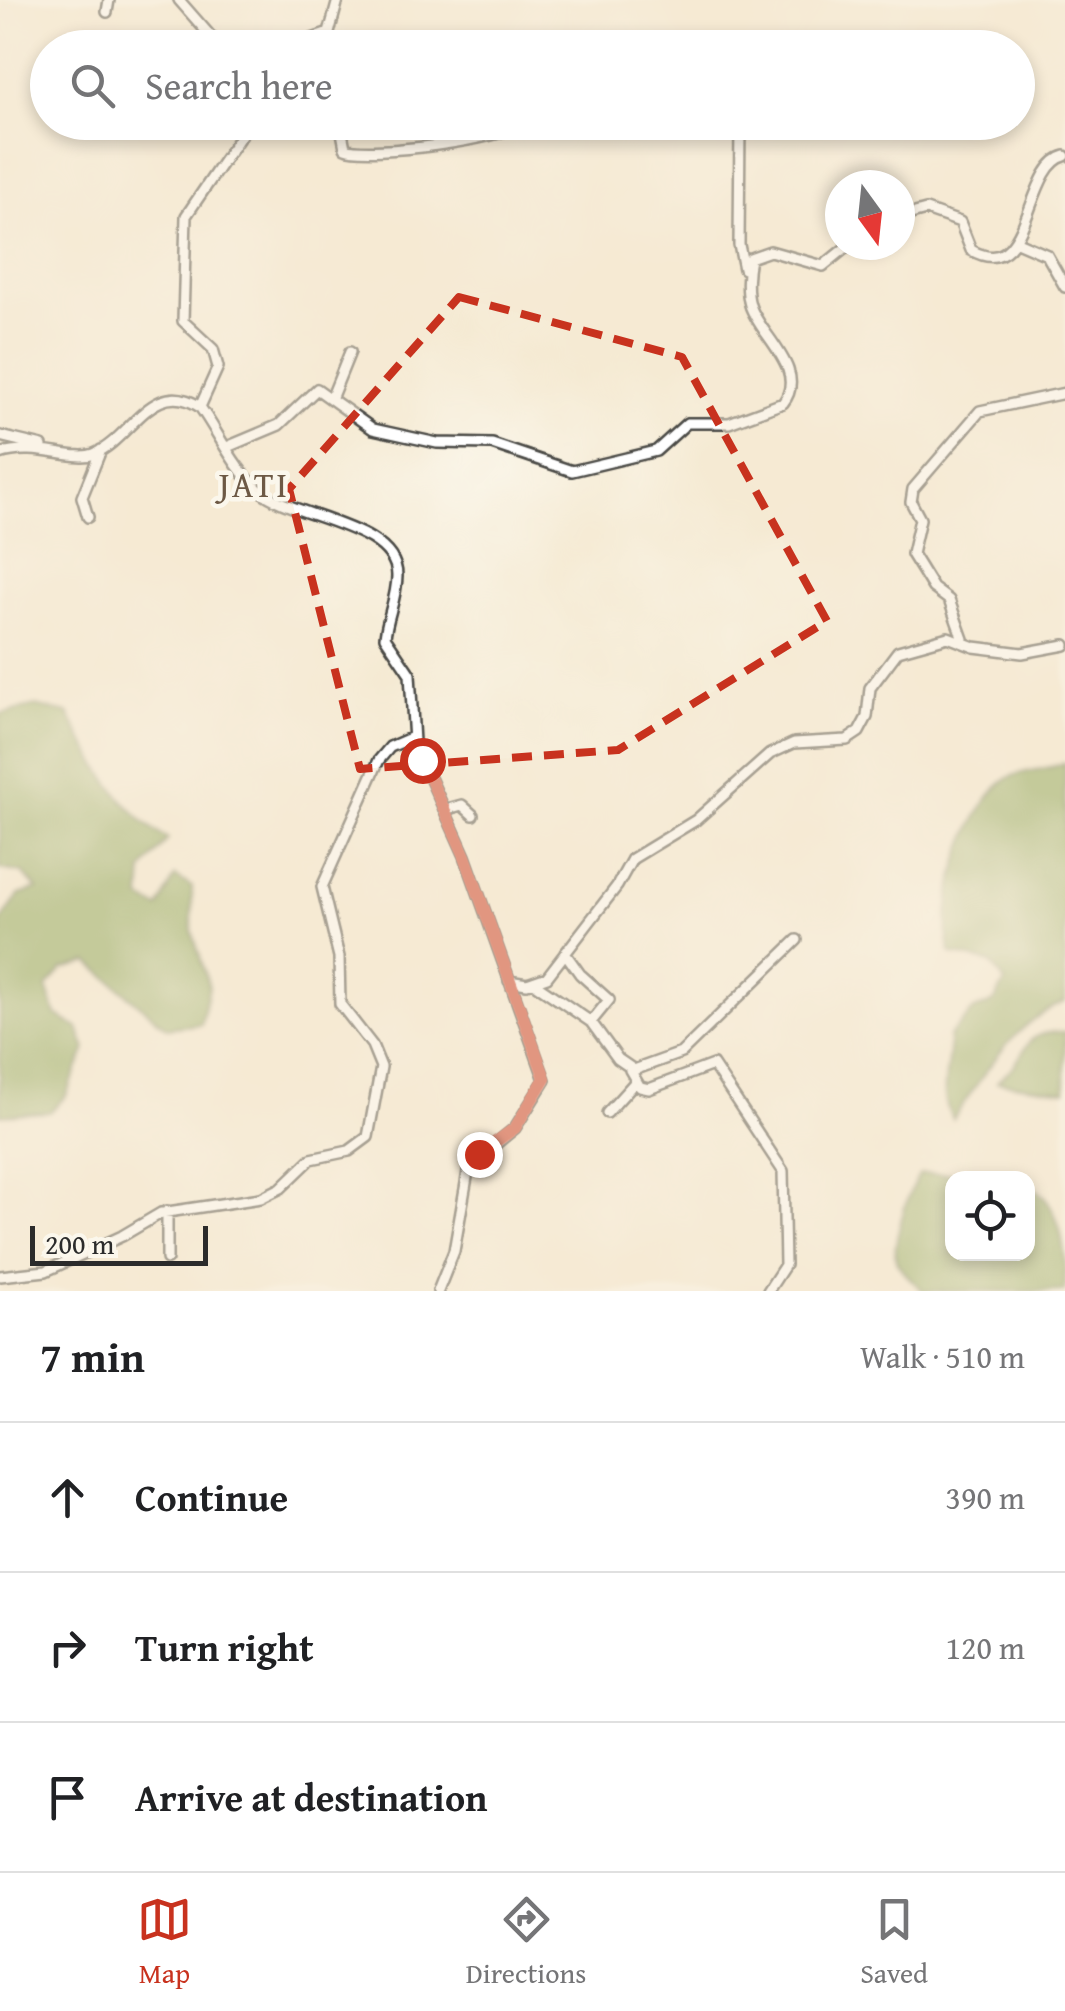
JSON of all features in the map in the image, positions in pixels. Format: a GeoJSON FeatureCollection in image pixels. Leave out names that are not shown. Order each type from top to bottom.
{"type":"FeatureCollection","features":[{"type":"Feature","properties":{"kind":"street"},"geometry":{"type":"LineString","coordinates":[[107,12],[109,0]]}},
{"type":"Feature","properties":{"kind":"street"},"geometry":{"type":"LineString","coordinates":[[179,0],[205,30]]}},
{"type":"Feature","properties":{"kind":"street"},"geometry":{"type":"LineString","coordinates":[[330,30],[338,0]]}},
{"type":"Feature","properties":{"kind":"street"},"geometry":{"type":"LineString","coordinates":[[200,406],[218,367],[212,349],[182,321],[184,227],[194,198],[237,140]]}},
{"type":"Feature","properties":{"kind":"street"},"geometry":{"type":"LineString","coordinates":[[342,140],[348,150],[393,153],[468,140]]}},
{"type":"Feature","properties":{"kind":"street"},"geometry":{"type":"LineString","coordinates":[[227,447],[279,426],[312,390],[319,389],[373,429],[437,443],[492,444],[572,471],[656,451],[687,423],[729,423],[772,410],[788,396],[789,380],[780,351],[751,308],[739,245],[740,140]]}},
{"type":"Feature","properties":{"kind":"street"},"geometry":{"type":"LineString","coordinates":[[915,213],[926,210],[960,222],[968,246],[981,255],[996,254],[1017,242],[1046,173],[1056,158],[1065,156]]}},
{"type":"Feature","properties":{"kind":"street"},"geometry":{"type":"LineString","coordinates":[[1017,242],[1047,254],[1065,287]]}},
{"type":"Feature","properties":{"kind":"street"},"geometry":{"type":"LineString","coordinates":[[748,279],[750,258],[759,252],[819,266],[830,260]]}},
{"type":"Feature","properties":{"kind":"street"},"geometry":{"type":"LineString","coordinates":[[331,399],[350,352]]}},
{"type":"Feature","properties":{"kind":"street"},"geometry":{"type":"LineString","coordinates":[[962,640],[949,600],[933,588],[912,554],[920,519],[911,502],[913,489],[980,411],[1065,393]]}},
{"type":"Feature","properties":{"kind":"street"},"geometry":{"type":"LineString","coordinates":[[0,436],[26,439],[49,449],[84,456],[101,450],[158,401],[185,399],[200,406],[262,492],[305,515],[347,526],[380,544],[390,555],[397,578],[385,638],[412,680],[413,737],[545,1082],[515,1128],[469,1166],[454,1252],[438,1291]]}},
{"type":"Feature","properties":{"kind":"street"},"geometry":{"type":"LineString","coordinates":[[0,454],[49,449]]}},
{"type":"Feature","properties":{"kind":"street"},"geometry":{"type":"LineString","coordinates":[[88,516],[82,498],[101,450]]}},
{"type":"Feature","properties":{"kind":"street"},"geometry":{"type":"LineString","coordinates":[[534,984],[551,974],[632,859],[696,820],[770,754],[794,743],[847,740],[859,732],[867,717],[870,688],[898,651],[940,638],[1022,653],[1065,645]]}},
{"type":"Feature","properties":{"kind":"street"},"geometry":{"type":"LineString","coordinates":[[0,1276],[46,1271],[168,1211],[269,1195],[311,1158],[354,1149],[370,1135],[381,1067],[372,1045],[338,1000],[340,965],[322,883],[380,760],[390,747],[413,737]]}},
{"type":"Feature","properties":{"kind":"street"},"geometry":{"type":"LineString","coordinates":[[444,810],[462,805],[473,814]]}},
{"type":"Feature","properties":{"kind":"street"},"geometry":{"type":"LineString","coordinates":[[630,1070],[682,1053],[798,940]]}},
{"type":"Feature","properties":{"kind":"street"},"geometry":{"type":"LineString","coordinates":[[566,953],[580,974],[609,1000],[591,1022]]}},
{"type":"Feature","properties":{"kind":"street"},"geometry":{"type":"LineString","coordinates":[[509,981],[534,984],[591,1022],[642,1088],[653,1088],[713,1065],[776,1157],[786,1187],[785,1265],[768,1291]]}},
{"type":"Feature","properties":{"kind":"street"},"geometry":{"type":"LineString","coordinates":[[607,1113],[636,1081]]}},
{"type":"Feature","properties":{"kind":"street"},"geometry":{"type":"LineString","coordinates":[[168,1211],[168,1259]]}},
{"type":"Feature","properties":{"kind":"highlighted area"},"geometry":{"type":"Polygon","coordinates":[[[459,297],[682,357],[827,621],[618,750],[360,769],[289,489],[459,297]]]}},
{"type":"Feature","properties":{"kind":"green space"},"geometry":{"type":"Polygon","coordinates":[[[35,706],[68,713],[123,799],[151,828],[168,839],[143,870],[141,899],[159,908],[175,876],[192,887],[192,930],[209,987],[201,1024],[167,1028],[89,962],[63,969],[47,987],[56,1015],[78,1028],[86,1049],[66,1096],[50,1112],[0,1115],[0,923],[19,895],[37,889],[23,873],[0,869],[0,714],[35,706]]]}},
{"type":"Feature","properties":{"kind":"green space"},"geometry":{"type":"Polygon","coordinates":[[[1065,763],[1065,1002],[1015,1036],[953,1119],[945,1099],[949,1036],[974,1010],[994,1002],[1005,982],[991,963],[951,954],[948,913],[958,862],[978,814],[1005,780],[1065,763]]]}},
{"type":"Feature","properties":{"kind":"green space"},"geometry":{"type":"Polygon","coordinates":[[[1050,1032],[1065,1032],[1065,1091],[997,1082],[1032,1040],[1050,1032]]]}},
{"type":"Feature","properties":{"kind":"green space"},"geometry":{"type":"Polygon","coordinates":[[[920,1174],[945,1174],[945,1261],[1035,1261],[1035,1189],[1040,1193],[1060,1231],[1065,1291],[923,1291],[898,1264],[895,1252],[911,1191],[920,1174]]]}},
{"type":"Feature","properties":{"kind":"district","name":"JATI"},"geometry":{"type":"Point","coordinates":[254,485]}},
{"type":"Feature","properties":{"kind":"route"},"geometry":{"type":"LineString","coordinates":[[422,760],[465,856],[545,1078],[542,1089],[515,1128],[479,1154]]}}]}
